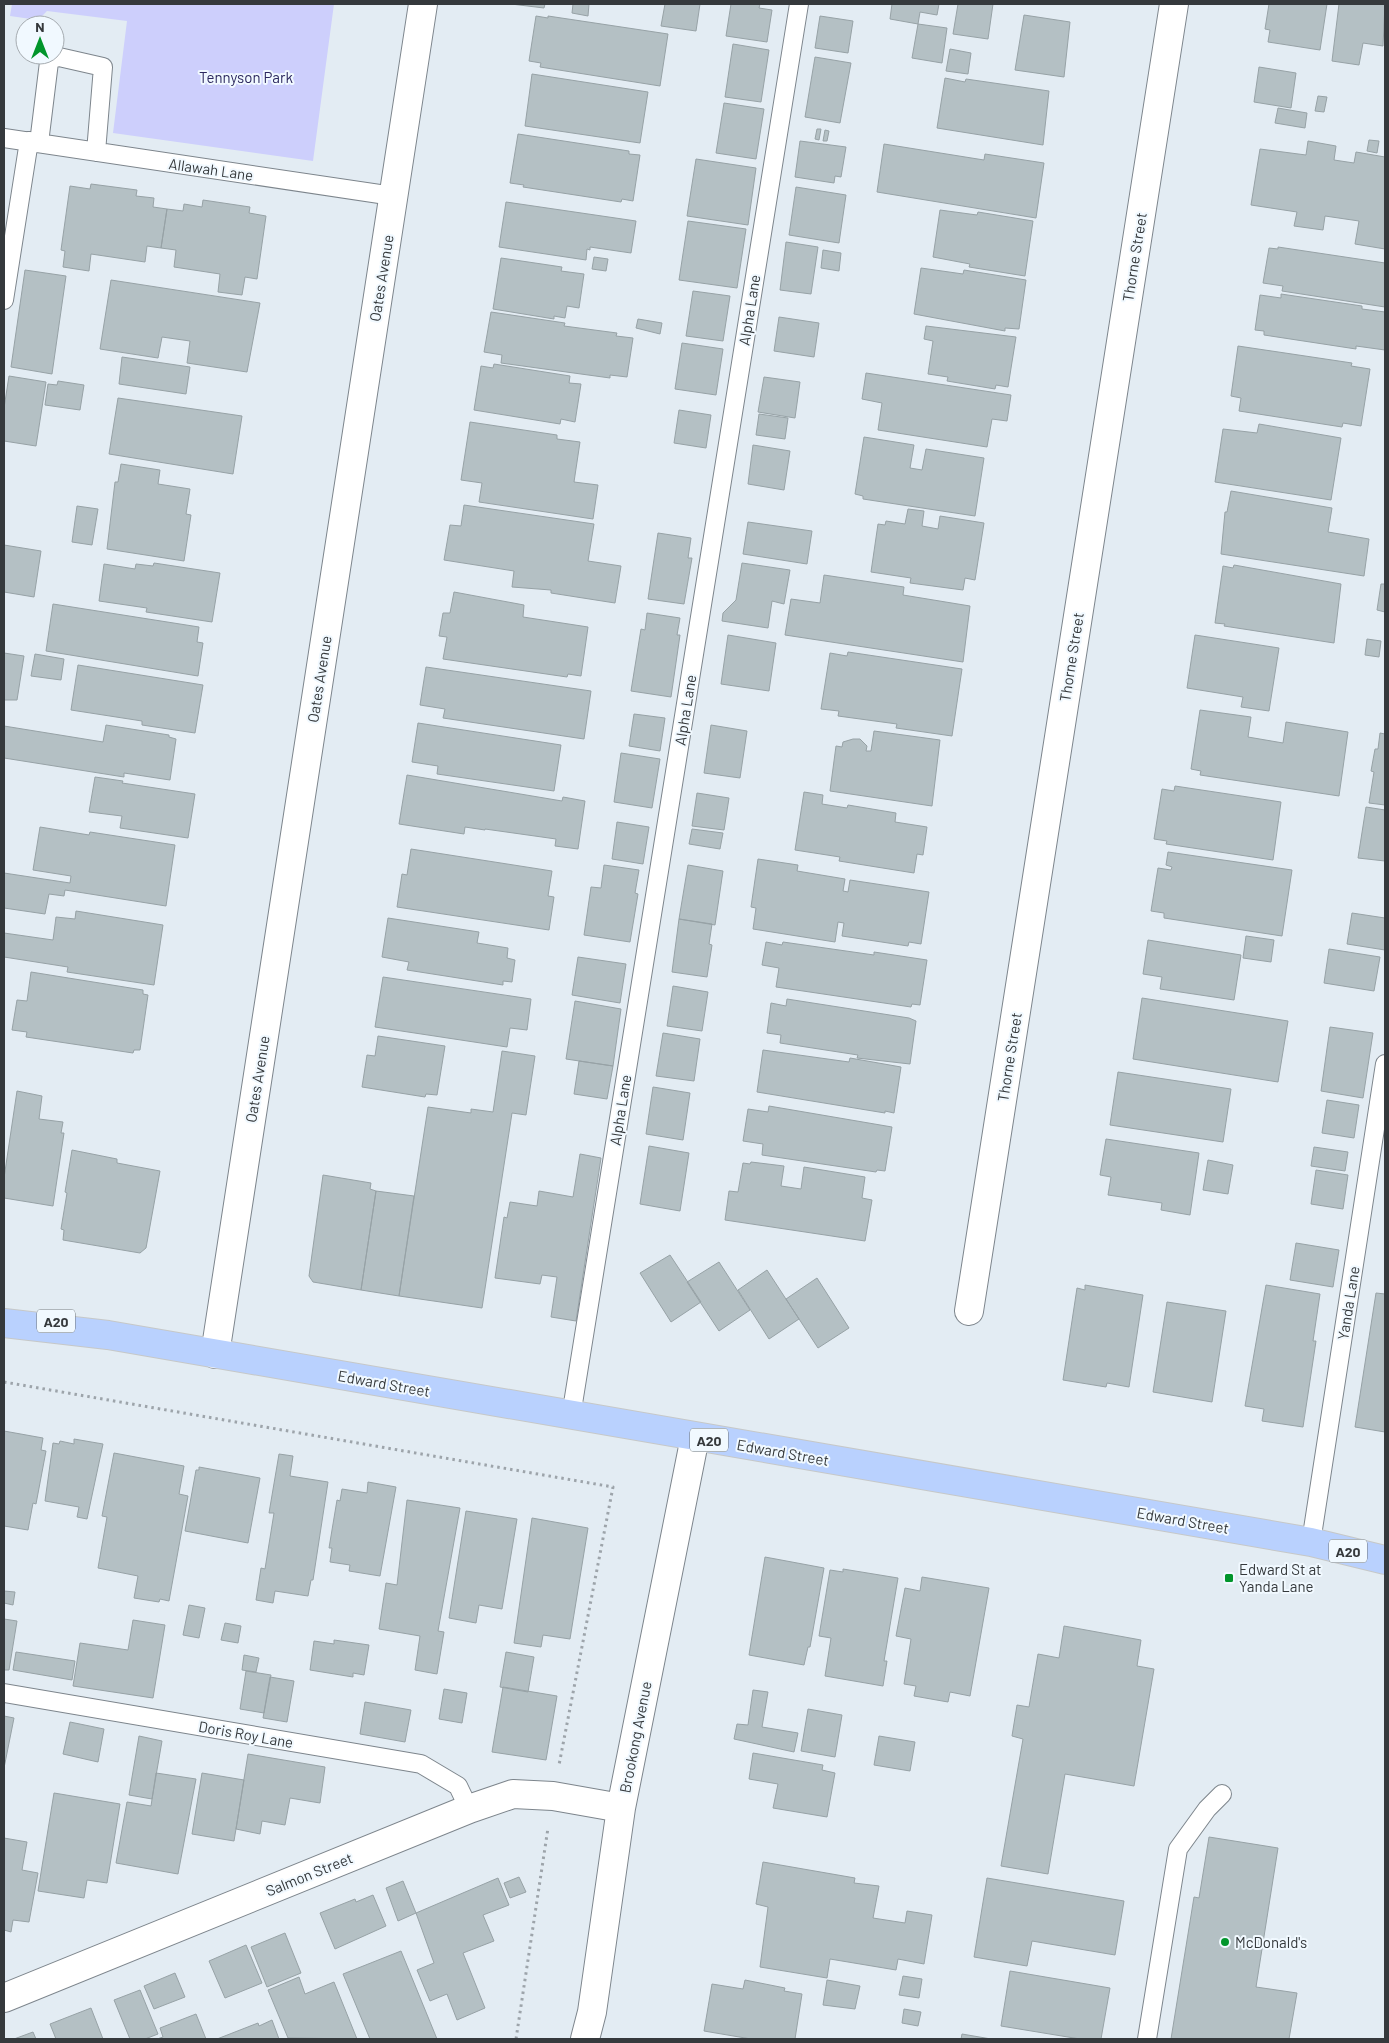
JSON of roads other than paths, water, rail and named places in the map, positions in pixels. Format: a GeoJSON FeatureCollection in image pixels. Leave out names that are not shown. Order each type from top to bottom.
{"type":"FeatureCollection","features":[{"type":"Feature","properties":{"kind":"highway","name":"Edward Street"},"geometry":{"type":"LineString","coordinates":[[4,1306],[108,1335]]}},
{"type":"Feature","properties":{"kind":"highway","name":"Edward Street"},"geometry":{"type":"LineString","coordinates":[[4,1323],[108,1335],[1311,1542],[1385,1560]]}},
{"type":"Feature","properties":{"kind":"highway","name":"Edward Street"},"geometry":{"type":"LineString","coordinates":[[1311,1542],[1385,1548]]}},
{"type":"Feature","properties":{"kind":"street","name":"Oates Avenue"},"geometry":{"type":"LineString","coordinates":[[215,1354],[423,4]]}},
{"type":"Feature","properties":{"kind":"street","name":"Thorne Street"},"geometry":{"type":"LineString","coordinates":[[969,1311],[1174,4]]}},
{"type":"Feature","properties":{"kind":"street","name":"Brookong Avenue"},"geometry":{"type":"LineString","coordinates":[[585,2039],[592,2012],[621,1808],[695,1437]]}},
{"type":"Feature","properties":{"kind":"street","name":"Salmon Street"},"geometry":{"type":"LineString","coordinates":[[4,1998],[469,1809],[513,1794],[553,1796],[621,1808]]}},
{"type":"Feature","properties":{"kind":"lane","name":"Alpha Lane"},"geometry":{"type":"LineString","coordinates":[[571,1416],[799,4]]}},
{"type":"Feature","properties":{"kind":"lane"},"geometry":{"type":"LineString","coordinates":[[4,300],[51,59],[59,57],[104,66],[96,152]]}},
{"type":"Feature","properties":{"kind":"lane","name":"Allawah Lane"},"geometry":{"type":"LineString","coordinates":[[4,138],[394,196]]}},
{"type":"Feature","properties":{"kind":"lane","name":"Yanda Lane"},"geometry":{"type":"LineString","coordinates":[[1311,1542],[1385,1064]]}},
{"type":"Feature","properties":{"kind":"lane","name":"Doris Roy Lane"},"geometry":{"type":"LineString","coordinates":[[4,1693],[421,1764],[458,1786],[469,1809]]}},
{"type":"Feature","properties":{"kind":"lane"},"geometry":{"type":"LineString","coordinates":[[1147,2039],[1178,1849],[1207,1809],[1222,1794]]}},
{"type":"Feature","properties":{"kind":"place","name":"Edward St at Yanda Lane"},"geometry":{"type":"Point","coordinates":[1229,1578]}},
{"type":"Feature","properties":{"kind":"place","name":"McDonald's"},"geometry":{"type":"Point","coordinates":[1225,1942]}},
{"type":"Feature","properties":{"kind":"park label","name":"Tennyson Park"},"geometry":{"type":"Point","coordinates":[246,77]}}]}
